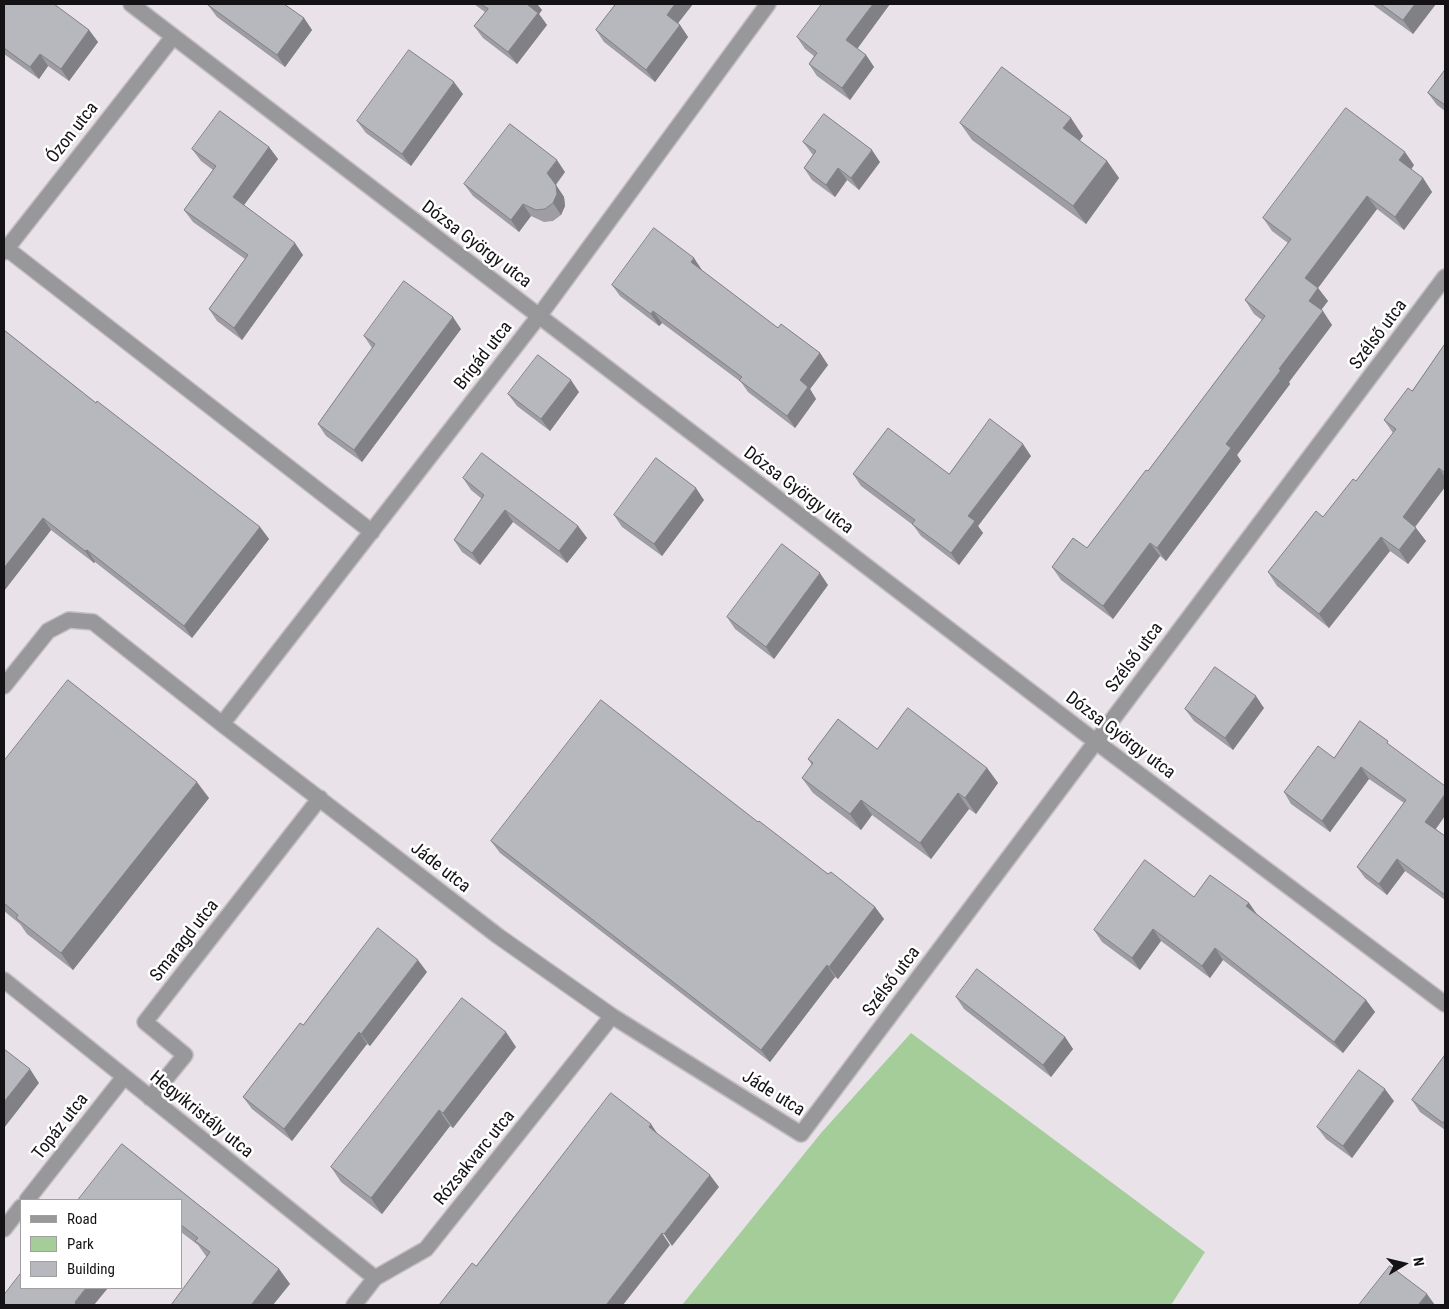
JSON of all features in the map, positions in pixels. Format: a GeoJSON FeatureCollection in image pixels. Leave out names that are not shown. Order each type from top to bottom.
{"type":"FeatureCollection","features":[{"type":"Feature","properties":{"kind":"street","name":"Dózsa György utca"},"geometry":{"type":"LineString","coordinates":[[131,4],[1095,742],[1445,1004]]}},
{"type":"Feature","properties":{"kind":"street","name":"Brigád utca"},"geometry":{"type":"LineString","coordinates":[[222,724],[539,316],[768,4]]}},
{"type":"Feature","properties":{"kind":"street","name":"Ózon utca"},"geometry":{"type":"LineString","coordinates":[[5,250],[173,37]]}},
{"type":"Feature","properties":{"kind":"street"},"geometry":{"type":"LineString","coordinates":[[5,250],[372,532]]}},
{"type":"Feature","properties":{"kind":"street","name":"Szélső utca"},"geometry":{"type":"LineString","coordinates":[[801,1134],[1445,277]]}},
{"type":"Feature","properties":{"kind":"street","name":"Jáde utca"},"geometry":{"type":"LineString","coordinates":[[4,686],[48,631],[69,620],[93,622],[222,724],[498,936],[612,1016],[801,1134]]}},
{"type":"Feature","properties":{"kind":"street","name":"Smaragd utca"},"geometry":{"type":"LineString","coordinates":[[150,1098],[185,1055],[145,1022],[320,798]]}},
{"type":"Feature","properties":{"kind":"street","name":"Hegyikristály utca"},"geometry":{"type":"LineString","coordinates":[[4,980],[375,1278]]}},
{"type":"Feature","properties":{"kind":"street","name":"Rózsakvarc utca"},"geometry":{"type":"LineString","coordinates":[[354,1305],[375,1278],[426,1250],[612,1016]]}},
{"type":"Feature","properties":{"kind":"street","name":"Topáz utca"},"geometry":{"type":"LineString","coordinates":[[28,1199],[124,1077]]}},
{"type":"Feature","properties":{"kind":"street"},"geometry":{"type":"LineString","coordinates":[[4,1229],[20,1208]]}},
{"type":"Feature","properties":{"kind":"green space"},"geometry":{"type":"Polygon","coordinates":[[[911,1033],[1205,1252],[1171,1305],[682,1305],[821,1133],[911,1033]]]}},
{"type":"Feature","properties":{"kind":"building"},"geometry":{"type":"Polygon","coordinates":[[[4,4],[54,4],[89,30],[61,69],[40,54],[30,67],[4,48],[4,4]]]}},
{"type":"Feature","properties":{"kind":"building"},"geometry":{"type":"Polygon","coordinates":[[[209,4],[284,4],[304,18],[277,55],[209,4]]]}},
{"type":"Feature","properties":{"kind":"building"},"geometry":{"type":"Polygon","coordinates":[[[481,4],[530,4],[528,5],[538,13],[508,52],[474,26],[488,9],[481,4]]]}},
{"type":"Feature","properties":{"kind":"building"},"geometry":{"type":"Polygon","coordinates":[[[616,4],[675,4],[667,15],[680,25],[646,70],[596,30],[616,4]]]}},
{"type":"Feature","properties":{"kind":"building"},"geometry":{"type":"Polygon","coordinates":[[[822,4],[873,4],[846,40],[866,55],[842,88],[809,64],[817,53],[797,37],[822,4]]]}},
{"type":"Feature","properties":{"kind":"building"},"geometry":{"type":"Polygon","coordinates":[[[1381,4],[1415,4],[1403,20],[1381,4]]]}},
{"type":"Feature","properties":{"kind":"building"},"geometry":{"type":"Polygon","coordinates":[[[409,50],[454,82],[402,154],[357,121],[409,50]]]}},
{"type":"Feature","properties":{"kind":"building"},"geometry":{"type":"Polygon","coordinates":[[[1002,67],[1071,118],[1063,128],[1107,161],[1073,206],[960,123],[1002,67]]]}},
{"type":"Feature","properties":{"kind":"building"},"geometry":{"type":"Polygon","coordinates":[[[1445,70],[1445,105],[1428,93],[1445,70]]]}},
{"type":"Feature","properties":{"kind":"building"},"geometry":{"type":"Polygon","coordinates":[[[1346,108],[1405,152],[1399,160],[1423,178],[1395,217],[1367,196],[1305,278],[1318,288],[1309,301],[1323,311],[1226,444],[1231,448],[1157,548],[1150,543],[1103,606],[1052,567],[1073,538],[1087,548],[1146,470],[1148,471],[1265,316],[1245,300],[1291,239],[1263,218],[1346,108]]]}},
{"type":"Feature","properties":{"kind":"building"},"geometry":{"type":"Polygon","coordinates":[[[220,111],[269,147],[233,197],[295,243],[234,328],[209,309],[248,255],[184,210],[216,166],[192,149],[220,111]]]}},
{"type":"Feature","properties":{"kind":"building"},"geometry":{"type":"Polygon","coordinates":[[[824,114],[872,150],[851,178],[838,168],[826,185],[804,168],[816,151],[803,142],[824,114]]]}},
{"type":"Feature","properties":{"kind":"building"},"geometry":{"type":"Polygon","coordinates":[[[510,124],[557,160],[547,173],[556,185],[557,194],[553,203],[545,209],[536,210],[523,204],[511,220],[464,184],[510,124]]]}},
{"type":"Feature","properties":{"kind":"building"},"geometry":{"type":"Polygon","coordinates":[[[654,228],[694,258],[691,262],[778,328],[781,324],[820,353],[800,380],[808,387],[787,416],[739,380],[742,377],[653,311],[651,314],[612,285],[654,228]]]}},
{"type":"Feature","properties":{"kind":"building"},"geometry":{"type":"Polygon","coordinates":[[[404,281],[453,317],[354,450],[318,424],[375,344],[364,336],[404,281]]]}},
{"type":"Feature","properties":{"kind":"building"},"geometry":{"type":"Polygon","coordinates":[[[4,330],[96,403],[97,401],[260,527],[184,626],[43,518],[4,568],[4,330]]]}},
{"type":"Feature","properties":{"kind":"building"},"geometry":{"type":"Polygon","coordinates":[[[1445,344],[1445,473],[1439,468],[1403,517],[1416,528],[1399,550],[1381,537],[1319,614],[1268,572],[1316,511],[1323,517],[1353,479],[1356,481],[1396,429],[1384,420],[1408,388],[1412,391],[1445,344]]]}},
{"type":"Feature","properties":{"kind":"building"},"geometry":{"type":"Polygon","coordinates":[[[538,355],[571,380],[541,419],[508,394],[538,355]]]}},
{"type":"Feature","properties":{"kind":"building"},"geometry":{"type":"Polygon","coordinates":[[[990,419],[1023,444],[968,516],[975,521],[951,553],[912,524],[915,520],[853,474],[888,428],[949,474],[990,419]]]}},
{"type":"Feature","properties":{"kind":"building"},"geometry":{"type":"Polygon","coordinates":[[[482,453],[578,526],[559,551],[505,510],[472,553],[454,540],[484,495],[463,478],[482,453]]]}},
{"type":"Feature","properties":{"kind":"building"},"geometry":{"type":"Polygon","coordinates":[[[656,458],[696,488],[654,544],[614,515],[656,458]]]}},
{"type":"Feature","properties":{"kind":"building"},"geometry":{"type":"Polygon","coordinates":[[[782,544],[820,573],[766,647],[727,617],[782,544]]]}},
{"type":"Feature","properties":{"kind":"building"},"geometry":{"type":"Polygon","coordinates":[[[1215,667],[1256,696],[1225,738],[1185,709],[1215,667]]]}},
{"type":"Feature","properties":{"kind":"building"},"geometry":{"type":"Polygon","coordinates":[[[68,680],[197,782],[61,953],[16,918],[18,915],[4,903],[4,761],[68,680]]]}},
{"type":"Feature","properties":{"kind":"building"},"geometry":{"type":"Polygon","coordinates":[[[601,700],[758,822],[828,874],[831,872],[875,907],[761,1050],[491,841],[601,700]]]}},
{"type":"Feature","properties":{"kind":"building"},"geometry":{"type":"Polygon","coordinates":[[[908,708],[987,768],[965,798],[958,793],[920,843],[861,800],[850,814],[802,778],[813,763],[808,759],[838,719],[877,749],[908,708]]]}},
{"type":"Feature","properties":{"kind":"building"},"geometry":{"type":"Polygon","coordinates":[[[1360,721],[1445,786],[1445,794],[1425,822],[1445,836],[1445,895],[1397,859],[1379,884],[1357,867],[1406,800],[1361,767],[1322,821],[1284,792],[1318,746],[1334,758],[1360,721]]]}},
{"type":"Feature","properties":{"kind":"building"},"geometry":{"type":"Polygon","coordinates":[[[1145,860],[1194,897],[1210,875],[1249,903],[1246,906],[1366,1000],[1334,1042],[1215,948],[1202,966],[1153,929],[1132,958],[1094,930],[1145,860]]]}},
{"type":"Feature","properties":{"kind":"building"},"geometry":{"type":"Polygon","coordinates":[[[378,928],[418,960],[284,1129],[243,1097],[300,1023],[303,1025],[378,928]]]}},
{"type":"Feature","properties":{"kind":"building"},"geometry":{"type":"Polygon","coordinates":[[[977,969],[1065,1037],[1043,1065],[956,997],[977,969]]]}},
{"type":"Feature","properties":{"kind":"building"},"geometry":{"type":"Polygon","coordinates":[[[462,998],[506,1032],[443,1113],[439,1110],[371,1198],[331,1167],[462,998]]]}},
{"type":"Feature","properties":{"kind":"building"},"geometry":{"type":"Polygon","coordinates":[[[4,1049],[30,1069],[4,1102],[4,1049]]]}},
{"type":"Feature","properties":{"kind":"building"},"geometry":{"type":"Polygon","coordinates":[[[1445,1055],[1445,1120],[1443,1123],[1412,1100],[1445,1055]]]}},
{"type":"Feature","properties":{"kind":"building"},"geometry":{"type":"Polygon","coordinates":[[[1359,1070],[1385,1089],[1343,1146],[1317,1127],[1359,1070]]]}},
{"type":"Feature","properties":{"kind":"building"},"geometry":{"type":"Polygon","coordinates":[[[611,1093],[651,1124],[649,1127],[710,1175],[664,1234],[662,1233],[606,1305],[439,1305],[472,1263],[476,1266],[611,1093]]]}},
{"type":"Feature","properties":{"kind":"building"},"geometry":{"type":"Polygon","coordinates":[[[122,1144],[279,1269],[251,1305],[171,1305],[210,1252],[195,1241],[198,1238],[182,1226],[182,1199],[79,1199],[122,1144]]]}},
{"type":"Feature","properties":{"kind":"building"},"geometry":{"type":"Polygon","coordinates":[[[1390,1266],[1427,1294],[1418,1305],[1359,1305],[1390,1266]]]}},
{"type":"Feature","properties":{"kind":"building"},"geometry":{"type":"Polygon","coordinates":[[[20,1274],[20,1289],[85,1289],[74,1305],[5,1305],[4,1295],[20,1274]]]}}]}
